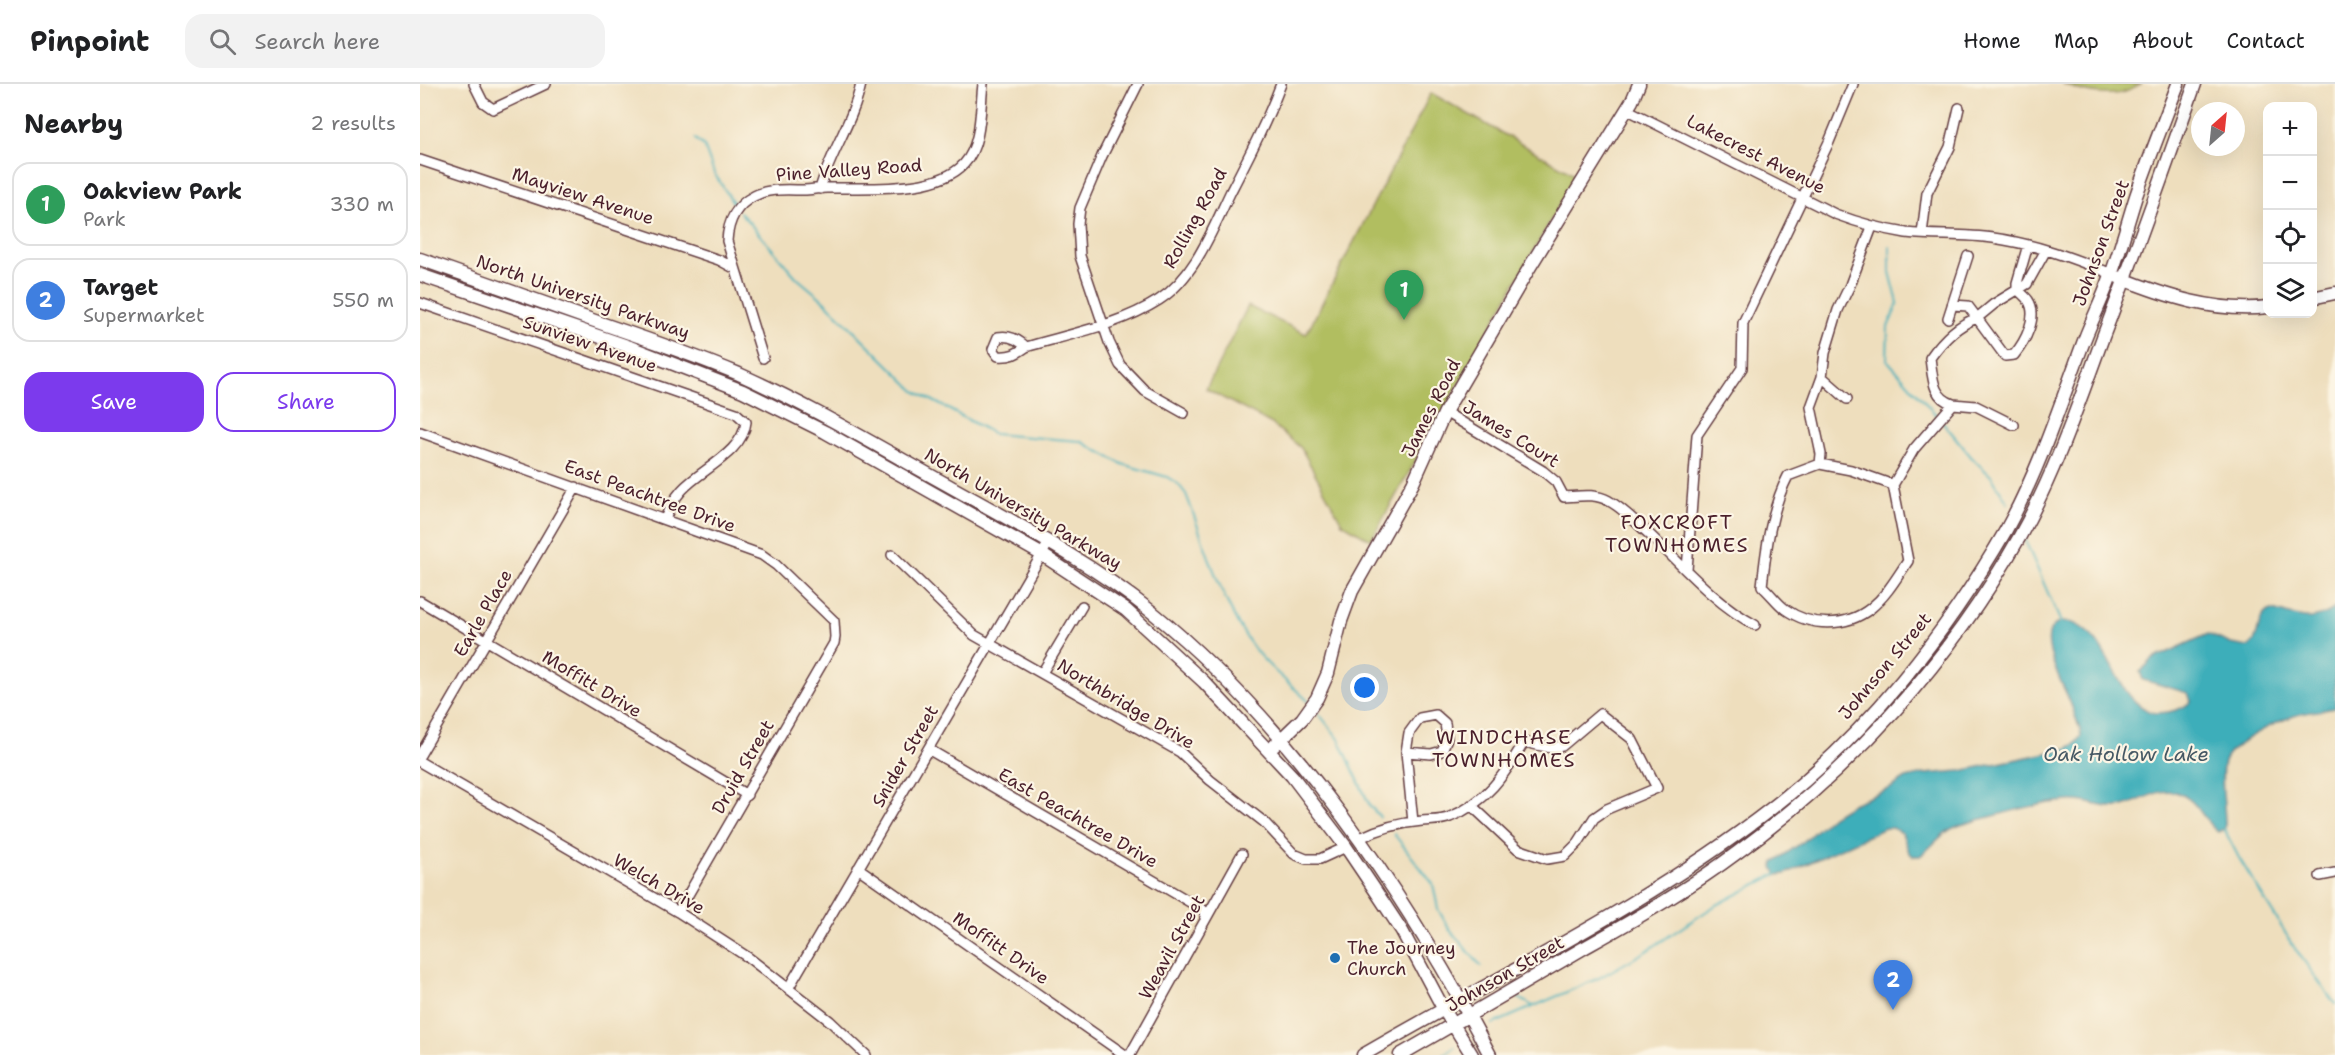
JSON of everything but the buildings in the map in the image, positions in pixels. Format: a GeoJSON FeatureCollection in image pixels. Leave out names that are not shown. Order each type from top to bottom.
{"type":"FeatureCollection","features":[{"type":"Feature","properties":{"kind":"main road","name":"James Road"},"geometry":{"type":"LineString","coordinates":[[1269,750],[1308,711],[1323,686],[1352,591],[1413,483],[1445,412],[1639,84]]}},
{"type":"Feature","properties":{"kind":"main road","name":"Johnson Street"},"geometry":{"type":"LineString","coordinates":[[1363,1055],[1643,896],[1737,834],[1811,774],[1891,693],[1941,628],[2006,529],[2043,454],[2088,331],[2112,274],[2137,194],[2178,84]]}},
{"type":"Feature","properties":{"kind":"main road","name":"Johnson Street"},"geometry":{"type":"LineString","coordinates":[[1400,1055],[1641,915],[1736,854],[1782,819],[1830,777],[1895,713],[1959,631],[2020,536],[2048,481],[2126,280],[2195,84]]}},
{"type":"Feature","properties":{"kind":"main road","name":"North University Parkway"},"geometry":{"type":"LineString","coordinates":[[420,259],[682,351],[741,375],[825,416],[1100,573],[1155,615],[1234,690],[1280,740],[1360,838],[1469,1015],[1490,1055]]}},
{"type":"Feature","properties":{"kind":"main road","name":"Lakecrest Avenue"},"geometry":{"type":"LineString","coordinates":[[2112,274],[2165,295],[2203,304],[2231,308],[2263,307]]}},
{"type":"Feature","properties":{"kind":"main road","name":"North University Parkway"},"geometry":{"type":"LineString","coordinates":[[420,275],[630,347],[743,391],[825,432],[1087,582],[1134,617],[1204,682],[1269,750],[1346,847],[1402,932],[1443,1008],[1472,1055]]}},
{"type":"Feature","properties":{"kind":"main road"},"geometry":{"type":"LineString","coordinates":[[2317,297],[2335,293]]}},
{"type":"Feature","properties":{"kind":"street"},"geometry":{"type":"LineString","coordinates":[[474,84],[483,102],[488,108],[493,109],[546,84]]}},
{"type":"Feature","properties":{"kind":"street"},"geometry":{"type":"LineString","coordinates":[[820,189],[825,168],[849,125],[861,84]]}},
{"type":"Feature","properties":{"kind":"street","name":"Pine Valley Road"},"geometry":{"type":"LineString","coordinates":[[763,358],[727,241],[734,214],[743,203],[765,192],[883,188],[938,180],[953,173],[965,162],[973,148],[983,84]]}},
{"type":"Feature","properties":{"kind":"street"},"geometry":{"type":"LineString","coordinates":[[1138,84],[1102,156],[1080,208],[1078,224],[1080,256],[1105,324],[1113,354],[1128,375],[1145,391],[1184,413]]}},
{"type":"Feature","properties":{"kind":"street","name":"Rolling Road"},"geometry":{"type":"LineString","coordinates":[[1026,347],[1117,321],[1160,300],[1181,280],[1208,237],[1281,84]]}},
{"type":"Feature","properties":{"kind":"street"},"geometry":{"type":"LineString","coordinates":[[1687,570],[1697,435],[1742,368],[1743,323],[1853,84]]}},
{"type":"Feature","properties":{"kind":"street"},"geometry":{"type":"LineString","coordinates":[[1922,234],[1927,193],[1950,147],[1959,108]]}},
{"type":"Feature","properties":{"kind":"street","name":"Lakecrest Avenue"},"geometry":{"type":"LineString","coordinates":[[1626,109],[1835,214],[1872,227],[1922,234],[1985,237],[2028,245],[2112,274]]}},
{"type":"Feature","properties":{"kind":"street","name":"Mayview Avenue"},"geometry":{"type":"LineString","coordinates":[[420,160],[719,260],[734,268]]}},
{"type":"Feature","properties":{"kind":"street"},"geometry":{"type":"LineString","coordinates":[[1820,464],[1821,454],[1811,407],[1822,377],[1825,353],[1838,310],[1872,227]]}},
{"type":"Feature","properties":{"kind":"street"},"geometry":{"type":"LineString","coordinates":[[1952,305],[1968,306],[2005,356],[2014,355],[2023,344],[2030,327],[2029,301],[2017,289],[2028,245]]}},
{"type":"Feature","properties":{"kind":"street"},"geometry":{"type":"LineString","coordinates":[[2014,425],[1976,406],[1943,401],[1935,390],[1930,358],[1941,342],[1964,324],[1977,318],[2027,284],[2046,250]]}},
{"type":"Feature","properties":{"kind":"street"},"geometry":{"type":"LineString","coordinates":[[1948,318],[1968,256]]}},
{"type":"Feature","properties":{"kind":"street","name":"Sunview Avenue"},"geometry":{"type":"LineString","coordinates":[[420,303],[736,413],[746,422],[745,433],[724,456],[682,490],[671,505],[665,519]]}},
{"type":"Feature","properties":{"kind":"street"},"geometry":{"type":"LineString","coordinates":[[1822,377],[1846,399]]}},
{"type":"Feature","properties":{"kind":"street"},"geometry":{"type":"LineString","coordinates":[[1893,485],[1851,470],[1820,464],[1788,476],[1782,487],[1766,551],[1762,586],[1783,608],[1813,623],[1833,623],[1857,616],[1871,608],[1891,587],[1908,561],[1893,485],[1914,449],[1953,404]]}},
{"type":"Feature","properties":{"kind":"street","name":"James Court"},"geometry":{"type":"LineString","coordinates":[[1445,412],[1543,471],[1556,482],[1564,497],[1592,495],[1610,501],[1738,616],[1755,626]]}},
{"type":"Feature","properties":{"kind":"street","name":"East Peachtree Drive"},"geometry":{"type":"LineString","coordinates":[[420,432],[762,555],[834,621],[836,637]]}},
{"type":"Feature","properties":{"kind":"street","name":"Earle Place"},"geometry":{"type":"LineString","coordinates":[[420,755],[576,487]]}},
{"type":"Feature","properties":{"kind":"street","name":"Snider Street"},"geometry":{"type":"LineString","coordinates":[[789,987],[1048,542]]}},
{"type":"Feature","properties":{"kind":"street","name":"Northbridge Drive"},"geometry":{"type":"LineString","coordinates":[[892,555],[974,635],[1180,752],[1210,780],[1264,822],[1294,854],[1306,859],[1320,859],[1346,847]]}},
{"type":"Feature","properties":{"kind":"street","name":"Moffitt Drive"},"geometry":{"type":"LineString","coordinates":[[420,601],[747,795]]}},
{"type":"Feature","properties":{"kind":"street"},"geometry":{"type":"LineString","coordinates":[[1042,673],[1082,606]]}},
{"type":"Feature","properties":{"kind":"street","name":"Druid Street"},"geometry":{"type":"LineString","coordinates":[[678,912],[836,637]]}},
{"type":"Feature","properties":{"kind":"street"},"geometry":{"type":"LineString","coordinates":[[1360,838],[1389,825],[1450,817],[1493,789],[1524,742],[1551,748],[1562,746],[1600,714],[1632,739],[1657,788],[1607,809],[1594,818],[1578,843],[1565,856],[1547,859],[1518,849],[1471,805]]}},
{"type":"Feature","properties":{"kind":"street"},"geometry":{"type":"LineString","coordinates":[[1406,752],[1431,754],[1442,751],[1447,738],[1445,723],[1436,715],[1420,718],[1409,733],[1406,752],[1413,822]]}},
{"type":"Feature","properties":{"kind":"street","name":"East Peachtree Drive"},"geometry":{"type":"LineString","coordinates":[[928,749],[1202,909],[1205,912],[1205,920]]}},
{"type":"Feature","properties":{"kind":"street","name":"Welch Drive"},"geometry":{"type":"LineString","coordinates":[[420,762],[678,912],[749,958],[831,1021],[866,1055]]}},
{"type":"Feature","properties":{"kind":"street","name":"Weavil Street"},"geometry":{"type":"LineString","coordinates":[[1127,1055],[1242,854]]}},
{"type":"Feature","properties":{"kind":"street","name":"Moffitt Drive"},"geometry":{"type":"LineString","coordinates":[[858,868],[1127,1055]]}},
{"type":"Feature","properties":{"kind":"street"},"geometry":{"type":"LineString","coordinates":[[2320,876],[2335,873]]}},
{"type":"Feature","properties":{"kind":"green space"},"geometry":{"type":"Polygon","coordinates":[[[2063,84],[2140,84],[2123,93],[2103,94],[2082,91],[2063,84]]]}},
{"type":"Feature","properties":{"kind":"green space"},"geometry":{"type":"Polygon","coordinates":[[[1431,93],[1576,175],[1371,540],[1342,523],[1301,448],[1272,424],[1206,389],[1248,306],[1306,334],[1431,93]]]}},
{"type":"Feature","properties":{"kind":"water","name":"Oak Hollow Lake"},"geometry":{"type":"Polygon","coordinates":[[[2335,608],[2335,708],[2299,715],[2276,723],[2254,734],[2228,755],[2224,762],[2222,776],[2225,828],[2218,832],[2189,799],[2168,791],[2125,806],[2105,807],[2081,801],[2057,802],[1962,824],[1943,835],[1920,856],[1913,856],[1909,852],[1902,833],[1892,828],[1885,828],[1785,874],[1777,875],[1773,867],[1774,862],[1804,841],[1832,816],[1850,805],[1889,789],[1906,778],[1960,771],[2066,749],[2075,744],[2081,736],[2080,730],[2054,665],[2048,641],[2050,631],[2056,624],[2071,623],[2088,632],[2103,650],[2130,696],[2145,709],[2162,713],[2182,708],[2191,701],[2188,693],[2143,680],[2140,672],[2153,659],[2208,634],[2231,644],[2248,647],[2253,643],[2262,617],[2272,610],[2297,617],[2311,618],[2335,608]]]}},
{"type":"Feature","properties":{"kind":"waterway"},"geometry":{"type":"LineString","coordinates":[[695,139],[704,146],[714,173],[736,207]]}},
{"type":"Feature","properties":{"kind":"waterway"},"geometry":{"type":"LineString","coordinates":[[740,212],[797,278],[822,299],[915,391],[994,434],[1080,441],[1122,464],[1167,477],[1178,484],[1186,494],[1224,596],[1244,634],[1262,658],[1309,702]]}},
{"type":"Feature","properties":{"kind":"waterway"},"geometry":{"type":"LineString","coordinates":[[1890,247],[1890,272],[1898,303],[1888,327],[1887,360],[1938,417]]}},
{"type":"Feature","properties":{"kind":"waterway"},"geometry":{"type":"LineString","coordinates":[[1942,421],[1973,459],[1991,476],[2008,503]]}},
{"type":"Feature","properties":{"kind":"waterway"},"geometry":{"type":"LineString","coordinates":[[2024,538],[2062,625]]}},
{"type":"Feature","properties":{"kind":"waterway"},"geometry":{"type":"LineString","coordinates":[[1315,709],[1339,739],[1370,806],[1380,817]]}},
{"type":"Feature","properties":{"kind":"waterway"},"geometry":{"type":"LineString","coordinates":[[2223,827],[2239,858],[2294,947],[2335,1004]]}},
{"type":"Feature","properties":{"kind":"waterway"},"geometry":{"type":"LineString","coordinates":[[1394,834],[1433,884],[1438,909],[1449,929],[1481,966]]}},
{"type":"Feature","properties":{"kind":"waterway"},"geometry":{"type":"LineString","coordinates":[[1493,1024],[1599,978],[1645,952],[1713,907],[1778,873]]}},
{"type":"Feature","properties":{"kind":"waterway"},"geometry":{"type":"LineString","coordinates":[[1517,997],[1533,1006]]}},
{"type":"Feature","properties":{"kind":"waterway"},"geometry":{"type":"LineString","coordinates":[[1444,1055],[1455,1047]]}},
{"type":"Feature","properties":{"kind":"place","name":"Oakview Park"},"geometry":{"type":"Point","coordinates":[1404,320]}},
{"type":"Feature","properties":{"kind":"place","name":"The Journey Church"},"geometry":{"type":"Point","coordinates":[1335,958]}},
{"type":"Feature","properties":{"kind":"place","name":"Target"},"geometry":{"type":"Point","coordinates":[1893,1010]}},
{"type":"Feature","properties":{"kind":"district","name":"FOXCROFT TOWNHOMES"},"geometry":{"type":"Point","coordinates":[1677,534]}},
{"type":"Feature","properties":{"kind":"district","name":"WINDCHASE TOWNHOMES"},"geometry":{"type":"Point","coordinates":[1504,748]}}]}
